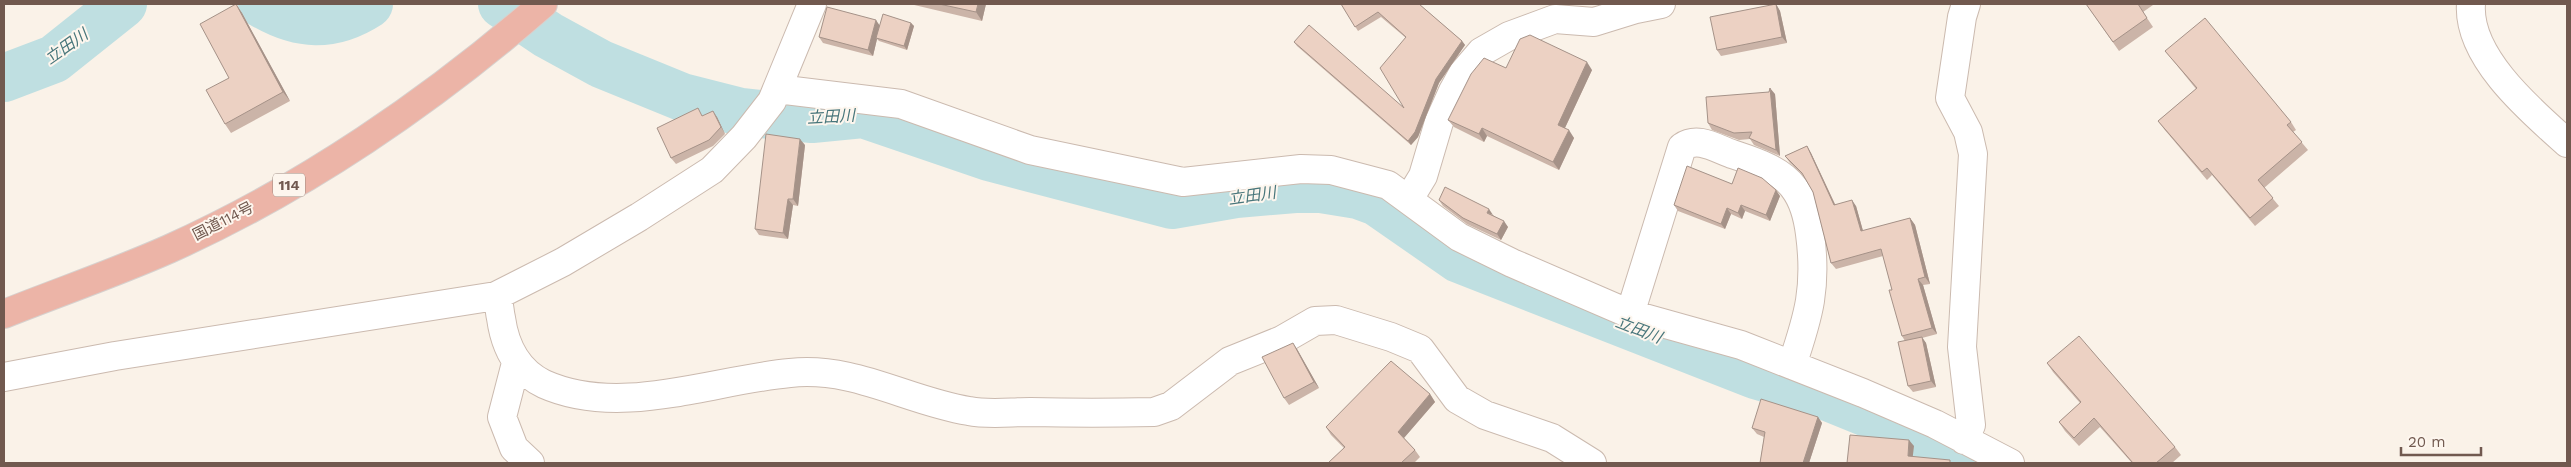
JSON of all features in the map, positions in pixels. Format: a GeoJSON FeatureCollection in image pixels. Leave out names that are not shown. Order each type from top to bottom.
{"type":"FeatureCollection","features":[{"type":"Feature","properties":{"kind":"highway","name":"国道114号"},"geometry":{"type":"LineString","coordinates":[[4,314],[169,249],[263,201],[366,138],[488,52],[543,4]]}},
{"type":"Feature","properties":{"kind":"street"},"geometry":{"type":"LineString","coordinates":[[4,377],[115,356],[496,296],[563,262],[639,217],[712,170],[744,137],[772,102],[812,4]]}},
{"type":"Feature","properties":{"kind":"street"},"geometry":{"type":"LineString","coordinates":[[1409,199],[1423,176],[1439,122],[1453,92],[1463,73],[1481,52],[1509,36],[1555,19],[1594,22],[1636,8],[1661,4]]}},
{"type":"Feature","properties":{"kind":"street"},"geometry":{"type":"LineString","coordinates":[[1964,440],[1971,426],[1962,347],[1973,154],[1968,132],[1950,98],[1962,17],[1966,4]]}},
{"type":"Feature","properties":{"kind":"street"},"geometry":{"type":"LineString","coordinates":[[2471,4],[2472,24],[2486,56],[2513,93],[2567,143]]}},
{"type":"Feature","properties":{"kind":"street"},"geometry":{"type":"LineString","coordinates":[[777,90],[901,104],[1030,150],[1183,182],[1301,169],[1331,170],[1388,185],[1459,236],[1512,263],[1630,314],[1741,345],[1792,365],[1926,420],[2010,463]]}},
{"type":"Feature","properties":{"kind":"street"},"geometry":{"type":"LineString","coordinates":[[1630,314],[1682,147],[1688,143],[1699,141],[1763,165],[1787,180],[1795,188],[1808,214],[1814,267],[1811,304],[1792,365]]}},
{"type":"Feature","properties":{"kind":"street"},"geometry":{"type":"LineString","coordinates":[[496,296],[509,350],[516,363],[544,384],[566,390],[609,397],[637,398],[742,379],[822,371],[853,377],[942,407],[973,412],[1154,412],[1171,406],[1230,361],[1282,340],[1315,321],[1336,320],[1391,336],[1420,349],[1457,398],[1485,416],[1552,438],[1592,463]]}},
{"type":"Feature","properties":{"kind":"street"},"geometry":{"type":"LineString","coordinates":[[516,363],[502,417],[514,448],[530,463]]}},
{"type":"Feature","properties":{"kind":"building"},"geometry":{"type":"Polygon","coordinates":[[[236,4],[283,92],[225,124],[206,90],[229,78],[200,24],[236,4]]]}},
{"type":"Feature","properties":{"kind":"building"},"geometry":{"type":"Polygon","coordinates":[[[939,4],[978,4],[976,12],[939,4]]]}},
{"type":"Feature","properties":{"kind":"building"},"geometry":{"type":"Polygon","coordinates":[[[1341,4],[1419,4],[1462,41],[1436,79],[1415,132],[1408,141],[1294,42],[1309,25],[1404,108],[1380,68],[1406,37],[1378,12],[1355,27],[1341,4]]]}},
{"type":"Feature","properties":{"kind":"building"},"geometry":{"type":"Polygon","coordinates":[[[1776,4],[1782,37],[1717,50],[1710,17],[1776,4]]]}},
{"type":"Feature","properties":{"kind":"building"},"geometry":{"type":"Polygon","coordinates":[[[2086,4],[2138,4],[2147,18],[2113,42],[2086,4]]]}},
{"type":"Feature","properties":{"kind":"building"},"geometry":{"type":"Polygon","coordinates":[[[827,7],[876,20],[868,50],[819,37],[827,7]]]}},
{"type":"Feature","properties":{"kind":"building"},"geometry":{"type":"Polygon","coordinates":[[[883,14],[911,23],[904,46],[876,38],[883,14]]]}},
{"type":"Feature","properties":{"kind":"building"},"geometry":{"type":"Polygon","coordinates":[[[2205,18],[2291,122],[2287,125],[2302,142],[2258,180],[2273,198],[2250,218],[2207,168],[2202,172],[2158,121],[2197,88],[2165,51],[2205,18]]]}},
{"type":"Feature","properties":{"kind":"building"},"geometry":{"type":"Polygon","coordinates":[[[1530,35],[1587,62],[1558,125],[1569,130],[1553,162],[1482,128],[1479,134],[1448,120],[1471,74],[1484,58],[1506,68],[1520,39],[1530,35]]]}},
{"type":"Feature","properties":{"kind":"building"},"geometry":{"type":"Polygon","coordinates":[[[1770,88],[1776,150],[1749,138],[1752,132],[1734,133],[1708,123],[1706,97],[1769,92],[1770,88]]]}},
{"type":"Feature","properties":{"kind":"building"},"geometry":{"type":"Polygon","coordinates":[[[698,108],[702,116],[713,111],[721,127],[709,140],[671,158],[657,128],[698,108]]]}},
{"type":"Feature","properties":{"kind":"building"},"geometry":{"type":"Polygon","coordinates":[[[766,134],[800,139],[793,199],[788,199],[783,233],[755,229],[766,134]]]}},
{"type":"Feature","properties":{"kind":"building"},"geometry":{"type":"Polygon","coordinates":[[[1807,146],[1834,205],[1852,200],[1861,231],[1910,218],[1925,277],[1918,279],[1932,328],[1902,336],[1889,290],[1892,290],[1881,249],[1831,263],[1813,192],[1802,173],[1785,156],[1807,146]]]}},
{"type":"Feature","properties":{"kind":"building"},"geometry":{"type":"Polygon","coordinates":[[[1687,166],[1732,184],[1738,168],[1762,178],[1776,190],[1766,215],[1741,205],[1738,213],[1727,208],[1721,224],[1674,205],[1687,166]]]}},
{"type":"Feature","properties":{"kind":"building"},"geometry":{"type":"Polygon","coordinates":[[[1445,187],[1489,209],[1487,213],[1504,221],[1497,234],[1463,218],[1439,200],[1445,187]]]}},
{"type":"Feature","properties":{"kind":"building"},"geometry":{"type":"Polygon","coordinates":[[[2079,336],[2175,447],[2156,463],[2133,463],[2094,418],[2074,438],[2059,422],[2081,402],[2047,363],[2079,336]]]}},
{"type":"Feature","properties":{"kind":"building"},"geometry":{"type":"Polygon","coordinates":[[[1922,337],[1931,381],[1908,386],[1898,342],[1922,337]]]}},
{"type":"Feature","properties":{"kind":"building"},"geometry":{"type":"Polygon","coordinates":[[[1293,343],[1314,382],[1284,398],[1262,357],[1293,343]]]}},
{"type":"Feature","properties":{"kind":"building"},"geometry":{"type":"Polygon","coordinates":[[[1391,361],[1430,394],[1398,432],[1415,450],[1401,463],[1328,463],[1345,447],[1326,427],[1391,361]]]}},
{"type":"Feature","properties":{"kind":"building"},"geometry":{"type":"Polygon","coordinates":[[[1761,399],[1818,417],[1803,463],[1760,463],[1765,432],[1752,428],[1761,399]]]}},
{"type":"Feature","properties":{"kind":"building"},"geometry":{"type":"Polygon","coordinates":[[[1850,435],[1909,440],[1908,456],[1950,460],[1950,463],[1847,463],[1850,435]]]}},
{"type":"Feature","properties":{"kind":"waterway","name":"立田川"},"geometry":{"type":"LineString","coordinates":[[4,78],[54,59],[123,4]]}},
{"type":"Feature","properties":{"kind":"waterway","name":"立田川"},"geometry":{"type":"LineString","coordinates":[[262,4],[289,17],[316,21],[342,17],[369,4]]}},
{"type":"Feature","properties":{"kind":"waterway","name":"立田川"},"geometry":{"type":"LineString","coordinates":[[502,4],[548,35],[601,64],[682,97],[741,112],[812,119],[863,114],[989,157],[1172,205],[1236,194],[1295,189],[1321,189],[1358,195],[1377,202],[1459,259],[1755,375],[1823,395],[1968,454],[1984,463]]}}]}
